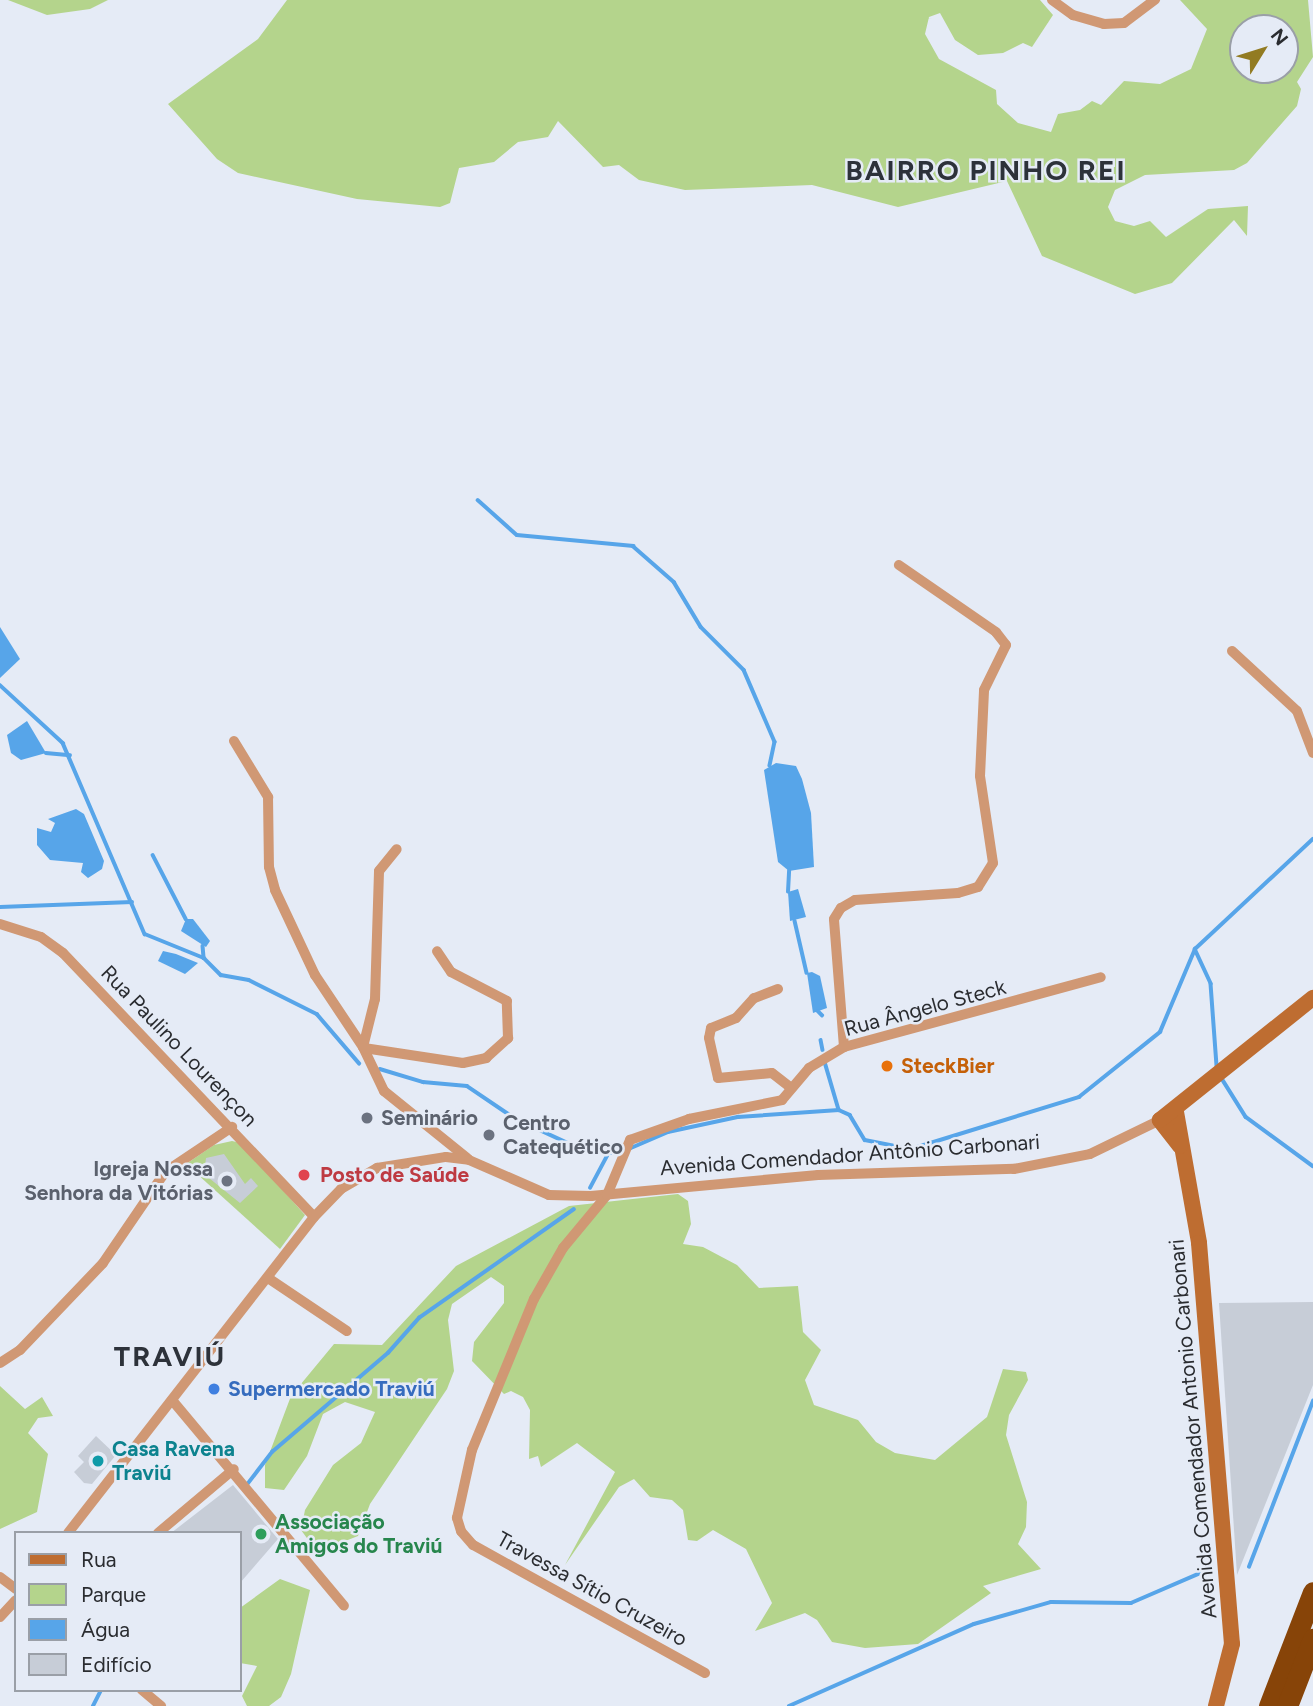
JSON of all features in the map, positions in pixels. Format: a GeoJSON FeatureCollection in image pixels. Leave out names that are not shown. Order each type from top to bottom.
{"type":"FeatureCollection","features":[{"type":"Feature","properties":{"kind":"highway"},"geometry":{"type":"LineString","coordinates":[[1269,1706],[1313,1592]]}},
{"type":"Feature","properties":{"kind":"highway"},"geometry":{"type":"LineString","coordinates":[[1287,1706],[1313,1639]]}},
{"type":"Feature","properties":{"kind":"main road","name":"Avenida Comendador Antônio Carbonari"},"geometry":{"type":"LineString","coordinates":[[1160,1120],[1176,1112],[1313,998]]}},
{"type":"Feature","properties":{"kind":"main road","name":"Avenida Comendador Antonio Carbonari"},"geometry":{"type":"LineString","coordinates":[[1176,1112],[1180,1147],[1199,1243],[1232,1644],[1216,1706]]}},
{"type":"Feature","properties":{"kind":"main road","name":"Avenida Comendador Antonio Carbonari"},"geometry":{"type":"LineString","coordinates":[[1160,1120],[1180,1147]]}},
{"type":"Feature","properties":{"kind":"street"},"geometry":{"type":"LineString","coordinates":[[1052,0],[1073,15],[1104,24],[1125,23],[1155,0]]}},
{"type":"Feature","properties":{"kind":"street"},"geometry":{"type":"LineString","coordinates":[[844,1047],[834,939],[834,919],[841,908],[855,900],[978,887],[993,863],[980,776],[984,690],[1006,645],[996,632],[899,565]]}},
{"type":"Feature","properties":{"kind":"street"},"geometry":{"type":"LineString","coordinates":[[1231,651],[1297,711],[1313,753]]}},
{"type":"Feature","properties":{"kind":"street"},"geometry":{"type":"LineString","coordinates":[[234,741],[268,797],[269,867],[289,923],[364,1047],[384,1091],[469,1160]]}},
{"type":"Feature","properties":{"kind":"street"},"geometry":{"type":"LineString","coordinates":[[364,1047],[375,999],[379,871],[397,849]]}},
{"type":"Feature","properties":{"kind":"street","name":"Rua Paulino Lourençon"},"geometry":{"type":"LineString","coordinates":[[0,924],[41,937],[63,953],[232,1127],[314,1217]]}},
{"type":"Feature","properties":{"kind":"street"},"geometry":{"type":"LineString","coordinates":[[364,1047],[463,1063],[486,1058],[508,1038],[507,1001],[451,972],[437,951]]}},
{"type":"Feature","properties":{"kind":"street","name":"Rua Ângelo Steck"},"geometry":{"type":"LineString","coordinates":[[607,1195],[630,1140],[689,1119],[770,1105],[791,1088],[809,1068],[844,1047],[1101,977]]}},
{"type":"Feature","properties":{"kind":"street"},"geometry":{"type":"LineString","coordinates":[[778,989],[754,998],[736,1018],[711,1028],[709,1038],[718,1078],[772,1073],[791,1088]]}},
{"type":"Feature","properties":{"kind":"street","name":"Avenida Comendador Antônio Carbonari"},"geometry":{"type":"LineString","coordinates":[[70,1531],[314,1217],[341,1189],[377,1168],[430,1157],[469,1160],[549,1195],[607,1195],[818,1175],[1037,1166],[1090,1154],[1160,1120]]}},
{"type":"Feature","properties":{"kind":"street"},"geometry":{"type":"LineString","coordinates":[[0,1363],[20,1350],[103,1263],[165,1172],[232,1127]]}},
{"type":"Feature","properties":{"kind":"street","name":"Travessa Sítio Cruzeiro"},"geometry":{"type":"LineString","coordinates":[[607,1195],[563,1248],[534,1299],[472,1450],[457,1518],[472,1545],[705,1673]]}},
{"type":"Feature","properties":{"kind":"street"},"geometry":{"type":"LineString","coordinates":[[268,1278],[347,1331]]}},
{"type":"Feature","properties":{"kind":"street"},"geometry":{"type":"LineString","coordinates":[[172,1400],[234,1469],[344,1606]]}},
{"type":"Feature","properties":{"kind":"street"},"geometry":{"type":"LineString","coordinates":[[160,1531],[234,1469]]}},
{"type":"Feature","properties":{"kind":"street"},"geometry":{"type":"LineString","coordinates":[[0,1618],[14,1602]]}},
{"type":"Feature","properties":{"kind":"street"},"geometry":{"type":"LineString","coordinates":[[144,1692],[161,1706]]}},
{"type":"Feature","properties":{"kind":"green space"},"geometry":{"type":"Polygon","coordinates":[[[8,0],[108,0],[90,9],[47,15],[8,0]]]}},
{"type":"Feature","properties":{"kind":"green space"},"geometry":{"type":"Polygon","coordinates":[[[287,0],[1040,0],[1053,15],[1032,47],[1023,43],[1003,53],[978,55],[955,40],[940,13],[929,17],[925,34],[939,59],[996,90],[997,104],[1018,123],[1051,132],[1058,114],[1080,110],[1092,101],[1101,105],[1124,81],[1160,84],[1191,69],[1207,29],[1180,0],[1308,0],[1313,57],[1299,79],[1299,14],[1229,14],[1229,84],[1298,84],[1301,89],[1297,106],[1247,163],[1234,170],[1145,175],[1115,190],[1108,207],[1115,221],[1134,226],[1150,221],[1166,237],[1208,209],[1248,206],[1247,236],[1234,220],[1172,283],[1135,294],[1042,256],[1007,181],[898,207],[812,185],[685,190],[639,180],[619,165],[603,167],[558,121],[548,137],[518,142],[494,162],[459,168],[450,203],[440,207],[357,199],[238,173],[217,159],[168,104],[258,39],[287,0]]]}},
{"type":"Feature","properties":{"kind":"green space"},"geometry":{"type":"Polygon","coordinates":[[[232,1141],[241,1143],[305,1215],[280,1249],[186,1164],[214,1145],[232,1141]]]}},
{"type":"Feature","properties":{"kind":"green space"},"geometry":{"type":"Polygon","coordinates":[[[678,1194],[688,1201],[691,1224],[683,1244],[703,1247],[737,1265],[759,1288],[798,1286],[803,1332],[821,1350],[805,1380],[814,1405],[858,1420],[876,1442],[895,1453],[935,1460],[987,1417],[1003,1369],[1026,1372],[1028,1380],[1009,1415],[1006,1435],[1027,1502],[1026,1527],[1018,1544],[1041,1569],[983,1586],[991,1593],[918,1644],[865,1648],[832,1642],[817,1620],[805,1613],[755,1631],[772,1603],[746,1549],[713,1530],[697,1541],[688,1540],[683,1510],[672,1500],[650,1497],[634,1479],[619,1487],[565,1565],[615,1472],[577,1443],[541,1467],[538,1456],[529,1459],[530,1410],[523,1397],[511,1391],[504,1394],[472,1361],[474,1342],[504,1303],[504,1286],[491,1277],[452,1304],[448,1320],[454,1371],[447,1389],[370,1504],[358,1536],[330,1547],[312,1545],[301,1530],[305,1510],[333,1465],[361,1443],[375,1412],[345,1402],[323,1414],[307,1456],[284,1490],[265,1488],[265,1465],[291,1396],[334,1344],[382,1345],[456,1266],[569,1206],[678,1194]]]}},
{"type":"Feature","properties":{"kind":"green space"},"geometry":{"type":"Polygon","coordinates":[[[0,1386],[25,1409],[42,1397],[53,1416],[38,1418],[28,1433],[48,1454],[37,1512],[0,1529],[0,1386]]]}},
{"type":"Feature","properties":{"kind":"green space"},"geometry":{"type":"Polygon","coordinates":[[[280,1579],[310,1590],[291,1674],[281,1697],[269,1706],[247,1706],[242,1696],[257,1666],[242,1663],[242,1607],[280,1579]]]}},
{"type":"Feature","properties":{"kind":"water"},"geometry":{"type":"Polygon","coordinates":[[[0,627],[20,659],[0,678],[0,627]]]}},
{"type":"Feature","properties":{"kind":"water"},"geometry":{"type":"Polygon","coordinates":[[[27,721],[46,753],[21,760],[11,753],[7,735],[27,721]]]}},
{"type":"Feature","properties":{"kind":"water"},"geometry":{"type":"Polygon","coordinates":[[[776,763],[796,766],[802,779],[811,813],[814,867],[789,871],[778,862],[764,770],[776,763]]]}},
{"type":"Feature","properties":{"kind":"water"},"geometry":{"type":"Polygon","coordinates":[[[76,809],[84,814],[104,861],[102,869],[88,878],[81,872],[83,863],[50,860],[37,845],[37,828],[51,832],[55,823],[48,819],[76,809]]]}},
{"type":"Feature","properties":{"kind":"water"},"geometry":{"type":"Polygon","coordinates":[[[798,889],[806,917],[790,921],[788,892],[798,889]]]}},
{"type":"Feature","properties":{"kind":"water"},"geometry":{"type":"Polygon","coordinates":[[[186,919],[193,919],[210,941],[206,947],[181,931],[186,919]]]}},
{"type":"Feature","properties":{"kind":"water"},"geometry":{"type":"Polygon","coordinates":[[[163,951],[198,963],[185,974],[158,961],[163,951]]]}},
{"type":"Feature","properties":{"kind":"water"},"geometry":{"type":"Polygon","coordinates":[[[807,973],[820,976],[827,1008],[813,1013],[807,973]]]}},
{"type":"Feature","properties":{"kind":"building","name":"Igreja Nossa Senhora da Vitórias"},"geometry":{"type":"Polygon","coordinates":[[[224,1154],[245,1184],[251,1178],[258,1186],[240,1203],[204,1174],[206,1158],[224,1154]]]}},
{"type":"Feature","properties":{"kind":"building"},"geometry":{"type":"Polygon","coordinates":[[[1313,1302],[1313,1385],[1237,1575],[1219,1303],[1313,1302]]]}},
{"type":"Feature","properties":{"kind":"building","name":"Casa Ravena Traviú"},"geometry":{"type":"Polygon","coordinates":[[[96,1436],[116,1455],[92,1484],[84,1483],[74,1472],[84,1462],[78,1456],[96,1436]]]}},
{"type":"Feature","properties":{"kind":"building","name":"Associação Amigos do Traviú"},"geometry":{"type":"Polygon","coordinates":[[[233,1485],[278,1539],[242,1581],[242,1531],[174,1531],[233,1485]]]}},
{"type":"Feature","properties":{"kind":"waterway"},"geometry":{"type":"LineString","coordinates":[[478,500],[517,535],[633,546],[674,582],[701,627],[744,670],[775,742],[770,765]]}},
{"type":"Feature","properties":{"kind":"waterway"},"geometry":{"type":"LineString","coordinates":[[0,685],[63,743],[145,934],[204,958],[221,975],[249,980],[317,1014],[359,1063]]}},
{"type":"Feature","properties":{"kind":"waterway"},"geometry":{"type":"LineString","coordinates":[[46,753],[70,755]]}},
{"type":"Feature","properties":{"kind":"waterway"},"geometry":{"type":"LineString","coordinates":[[631,1148],[668,1132],[738,1117],[839,1110],[850,1115],[865,1140],[911,1149],[1079,1097],[1160,1032],[1195,949],[1313,839]]}},
{"type":"Feature","properties":{"kind":"waterway"},"geometry":{"type":"LineString","coordinates":[[153,855],[186,919]]}},
{"type":"Feature","properties":{"kind":"waterway"},"geometry":{"type":"LineString","coordinates":[[788,892],[789,871]]}},
{"type":"Feature","properties":{"kind":"waterway"},"geometry":{"type":"LineString","coordinates":[[0,907],[132,902]]}},
{"type":"Feature","properties":{"kind":"waterway"},"geometry":{"type":"LineString","coordinates":[[795,921],[807,973]]}},
{"type":"Feature","properties":{"kind":"waterway"},"geometry":{"type":"LineString","coordinates":[[203,946],[204,958]]}},
{"type":"Feature","properties":{"kind":"waterway"},"geometry":{"type":"LineString","coordinates":[[1195,949],[1211,984],[1217,1066]]}},
{"type":"Feature","properties":{"kind":"waterway"},"geometry":{"type":"LineString","coordinates":[[818,1011],[822,1015]]}},
{"type":"Feature","properties":{"kind":"waterway"},"geometry":{"type":"LineString","coordinates":[[821,1040],[823,1050]]}},
{"type":"Feature","properties":{"kind":"waterway"},"geometry":{"type":"LineString","coordinates":[[825,1062],[839,1110]]}},
{"type":"Feature","properties":{"kind":"waterway"},"geometry":{"type":"LineString","coordinates":[[380,1069],[423,1082],[467,1086],[516,1119],[581,1149],[615,1153]]}},
{"type":"Feature","properties":{"kind":"waterway"},"geometry":{"type":"LineString","coordinates":[[1221,1077],[1246,1117],[1313,1166]]}},
{"type":"Feature","properties":{"kind":"waterway"},"geometry":{"type":"LineString","coordinates":[[590,1188],[607,1156]]}},
{"type":"Feature","properties":{"kind":"waterway"},"geometry":{"type":"LineString","coordinates":[[246,1486],[272,1452],[388,1353],[419,1318],[574,1209]]}},
{"type":"Feature","properties":{"kind":"waterway"},"geometry":{"type":"LineString","coordinates":[[1249,1567],[1313,1401]]}},
{"type":"Feature","properties":{"kind":"waterway"},"geometry":{"type":"LineString","coordinates":[[789,1706],[974,1624],[1051,1602],[1131,1603],[1203,1572]]}},
{"type":"Feature","properties":{"kind":"waterway"},"geometry":{"type":"LineString","coordinates":[[93,1706],[100,1692]]}},
{"type":"Feature","properties":{"kind":"place","name":"SteckBier"},"geometry":{"type":"Point","coordinates":[887,1066]}},
{"type":"Feature","properties":{"kind":"place","name":"Seminário"},"geometry":{"type":"Point","coordinates":[367,1118]}},
{"type":"Feature","properties":{"kind":"place","name":"Centro Catequético"},"geometry":{"type":"Point","coordinates":[489,1135]}},
{"type":"Feature","properties":{"kind":"place","name":"Posto de Saúde"},"geometry":{"type":"Point","coordinates":[304,1175]}},
{"type":"Feature","properties":{"kind":"place","name":"Igreja Nossa Senhora da Vitórias"},"geometry":{"type":"Point","coordinates":[227,1181]}},
{"type":"Feature","properties":{"kind":"place","name":"Supermercado Traviú"},"geometry":{"type":"Point","coordinates":[214,1389]}},
{"type":"Feature","properties":{"kind":"place","name":"Casa Ravena Traviú"},"geometry":{"type":"Point","coordinates":[98,1461]}},
{"type":"Feature","properties":{"kind":"place","name":"Associação Amigos do Traviú"},"geometry":{"type":"Point","coordinates":[261,1534]}},
{"type":"Feature","properties":{"kind":"district","name":"BAIRRO PINHO REI"},"geometry":{"type":"Point","coordinates":[986,170]}},
{"type":"Feature","properties":{"kind":"district","name":"TRAVIÚ"},"geometry":{"type":"Point","coordinates":[170,1356]}}]}
